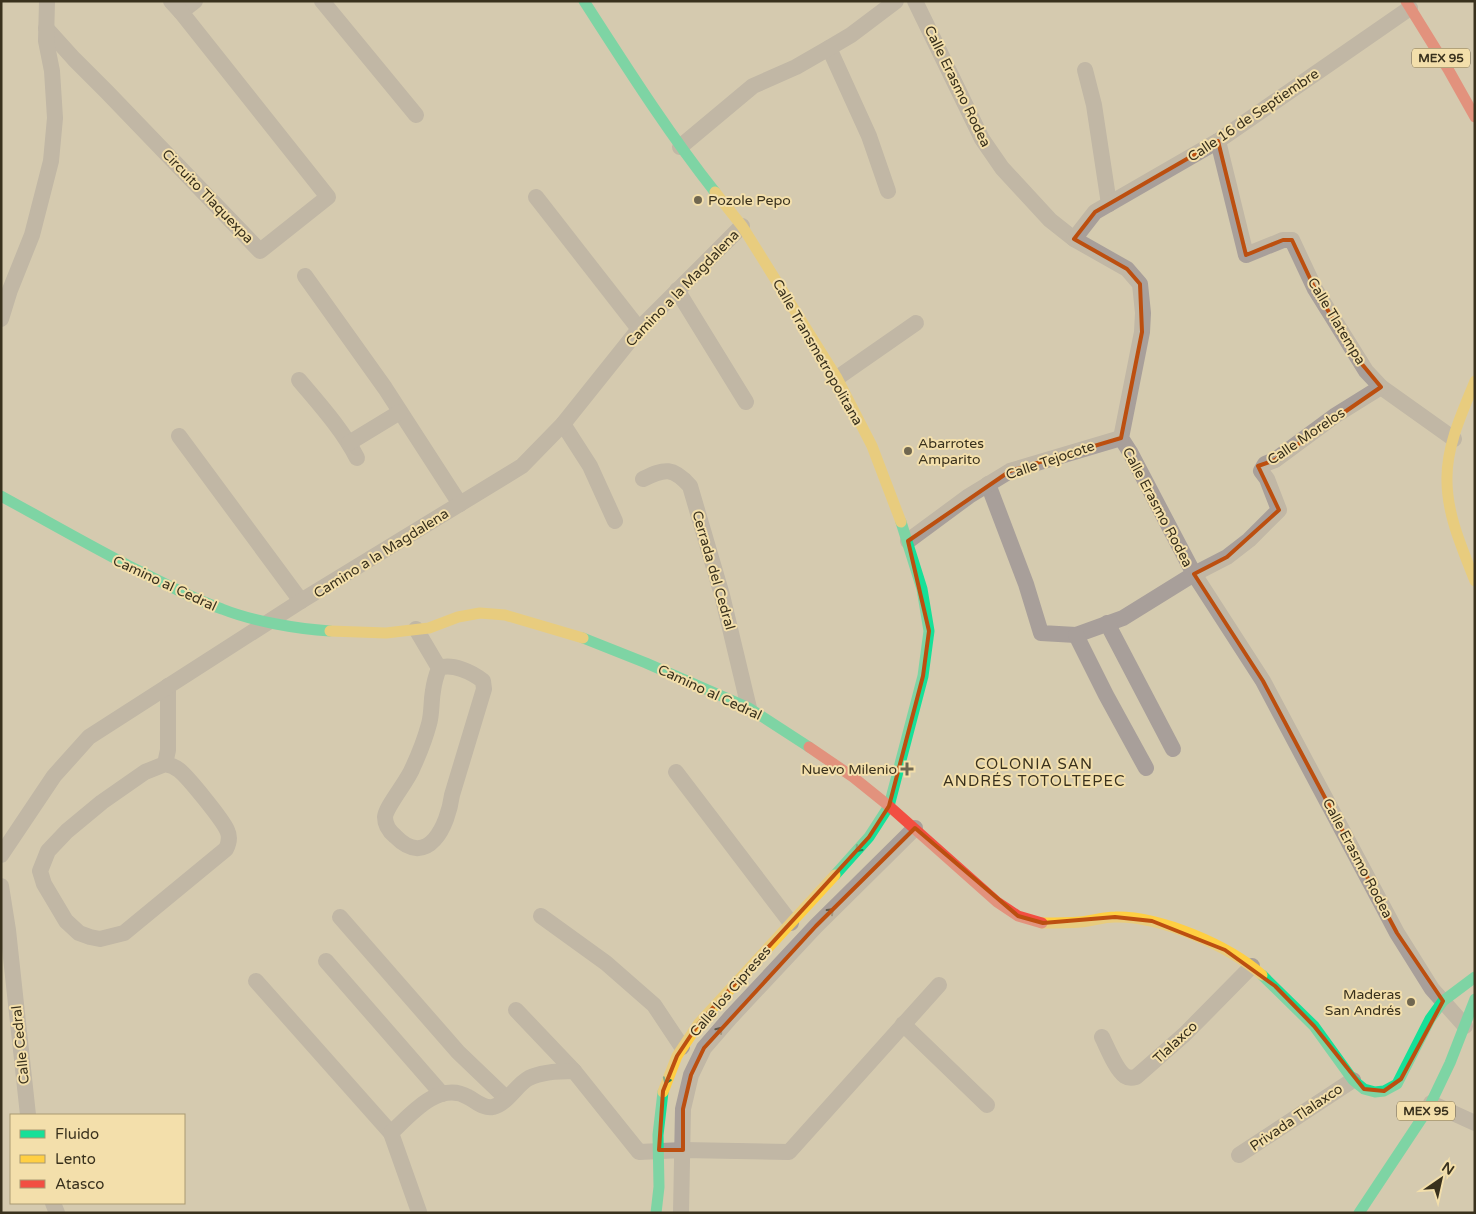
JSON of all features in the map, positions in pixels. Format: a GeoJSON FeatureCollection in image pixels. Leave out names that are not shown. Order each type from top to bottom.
{"type":"FeatureCollection","features":[{"type":"Feature","properties":{"kind":"street"},"geometry":{"type":"LineString","coordinates":[[1,319],[10,290],[32,235],[51,162],[55,118],[52,71],[46,41],[47,1]]}},
{"type":"Feature","properties":{"kind":"street"},"geometry":{"type":"LineString","coordinates":[[176,7],[195,1]]}},
{"type":"Feature","properties":{"kind":"street"},"geometry":{"type":"LineString","coordinates":[[322,1],[416,115]]}},
{"type":"Feature","properties":{"kind":"street"},"geometry":{"type":"LineString","coordinates":[[680,147],[754,86],[796,67],[829,48],[865,25],[896,1]]}},
{"type":"Feature","properties":{"kind":"street","name":"Calle Erasmo Rodea"},"geometry":{"type":"LineString","coordinates":[[915,1],[982,139],[1002,168],[1050,220],[1074,239],[1127,269],[1140,284],[1142,332],[1121,438],[1194,574],[1263,680],[1398,933],[1432,989],[1465,1026]]}},
{"type":"Feature","properties":{"kind":"street","name":"Calle Transmetropolitana"},"geometry":{"type":"LineString","coordinates":[[590,3],[657,114],[680,147],[742,226],[837,378],[872,446],[908,541],[922,589],[929,631],[923,676],[889,806]]}},
{"type":"Feature","properties":{"kind":"street","name":"Calle 16 de Septiembre"},"geometry":{"type":"LineString","coordinates":[[1074,239],[1095,212],[1218,141],[1408,4]]}},
{"type":"Feature","properties":{"kind":"street","name":"MEX 95"},"geometry":{"type":"LineString","coordinates":[[1408,4],[1475,117]]}},
{"type":"Feature","properties":{"kind":"street","name":"Circuito Tlaquexpa"},"geometry":{"type":"LineString","coordinates":[[46,28],[260,251],[328,197],[176,7]]}},
{"type":"Feature","properties":{"kind":"street"},"geometry":{"type":"LineString","coordinates":[[829,48],[869,136],[888,191]]}},
{"type":"Feature","properties":{"kind":"street"},"geometry":{"type":"LineString","coordinates":[[1085,70],[1094,105],[1109,204]]}},
{"type":"Feature","properties":{"kind":"street","name":"Calle Tlatempa"},"geometry":{"type":"LineString","coordinates":[[1218,141],[1246,255],[1283,240],[1292,240],[1315,288],[1356,357],[1381,387],[1454,440]]}},
{"type":"Feature","properties":{"kind":"street"},"geometry":{"type":"LineString","coordinates":[[536,197],[638,329]]}},
{"type":"Feature","properties":{"kind":"street","name":"Camino a la Magdalena"},"geometry":{"type":"LineString","coordinates":[[1,854],[54,776],[84,743],[168,686],[301,601],[522,466],[563,424],[638,329],[742,226]]}},
{"type":"Feature","properties":{"kind":"street"},"geometry":{"type":"LineString","coordinates":[[305,276],[375,374],[460,504]]}},
{"type":"Feature","properties":{"kind":"street"},"geometry":{"type":"LineString","coordinates":[[677,290],[746,402]]}},
{"type":"Feature","properties":{"kind":"street"},"geometry":{"type":"LineString","coordinates":[[837,378],[916,323]]}},
{"type":"Feature","properties":{"kind":"street"},"geometry":{"type":"LineString","coordinates":[[299,380],[334,421],[357,458]]}},
{"type":"Feature","properties":{"kind":"street"},"geometry":{"type":"LineString","coordinates":[[1475,380],[1454,440],[1447,475],[1448,493],[1457,533],[1475,581]]}},
{"type":"Feature","properties":{"kind":"street","name":"Calle Morelos"},"geometry":{"type":"LineString","coordinates":[[1076,635],[1122,618],[1194,574],[1227,557],[1249,540],[1276,515],[1279,507],[1267,479],[1261,471],[1264,464],[1275,460],[1336,415],[1381,387]]}},
{"type":"Feature","properties":{"kind":"street"},"geometry":{"type":"LineString","coordinates":[[349,443],[400,412]]}},
{"type":"Feature","properties":{"kind":"street"},"geometry":{"type":"LineString","coordinates":[[563,424],[590,466],[615,521]]}},
{"type":"Feature","properties":{"kind":"street"},"geometry":{"type":"LineString","coordinates":[[179,436],[301,601]]}},
{"type":"Feature","properties":{"kind":"street","name":"Calle Tejocote"},"geometry":{"type":"LineString","coordinates":[[908,541],[949,510],[1010,471],[1046,458],[1121,438]]}},
{"type":"Feature","properties":{"kind":"street","name":"Cerrada del Cedral"},"geometry":{"type":"LineString","coordinates":[[643,479],[659,471],[669,471],[680,476],[690,486],[722,595],[749,708]]}},
{"type":"Feature","properties":{"kind":"street"},"geometry":{"type":"LineString","coordinates":[[988,484],[1026,584],[1041,633],[1076,635],[1146,768]]}},
{"type":"Feature","properties":{"kind":"street","name":"Camino al Cedral"},"geometry":{"type":"LineString","coordinates":[[1,496],[110,556],[188,596],[223,610],[270,622],[327,630],[386,632],[429,628],[458,617],[480,613],[505,615],[577,636],[646,663],[749,708],[853,777],[915,828],[997,902],[1018,916],[1043,923],[1080,922],[1114,917],[1152,921],[1195,935],[1252,966],[1275,986],[1314,1026],[1353,1080],[1364,1089],[1376,1092],[1384,1091],[1397,1084],[1430,1018],[1443,1001],[1475,977]]}},
{"type":"Feature","properties":{"kind":"street"},"geometry":{"type":"LineString","coordinates":[[1107,623],[1174,749]]}},
{"type":"Feature","properties":{"kind":"street"},"geometry":{"type":"LineString","coordinates":[[416,629],[439,668],[433,690],[429,724],[413,768],[405,784],[387,810],[385,817],[386,826],[410,848],[421,849],[430,845],[444,825],[450,812],[454,786],[484,689],[483,681],[476,675],[446,666],[439,668]]}},
{"type":"Feature","properties":{"kind":"street"},"geometry":{"type":"LineString","coordinates":[[165,764],[168,750],[168,686]]}},
{"type":"Feature","properties":{"kind":"street"},"geometry":{"type":"LineString","coordinates":[[165,764],[173,766],[185,775],[225,826],[229,836],[226,849],[124,933],[100,939],[79,933],[66,921],[44,884],[40,871],[48,851],[67,831],[102,802],[144,772],[165,764]]}},
{"type":"Feature","properties":{"kind":"street"},"geometry":{"type":"LineString","coordinates":[[676,772],[791,923]]}},
{"type":"Feature","properties":{"kind":"street","name":"Calle los Cipreses"},"geometry":{"type":"LineString","coordinates":[[656,1213],[659,1187],[658,1135],[663,1091],[682,1047],[699,1022],[869,837],[889,806]]}},
{"type":"Feature","properties":{"kind":"street","name":"Calle los Cipreses"},"geometry":{"type":"LineString","coordinates":[[681,1213],[683,1109],[691,1075],[704,1048],[816,926],[915,828]]}},
{"type":"Feature","properties":{"kind":"street","name":"Calle Cedral"},"geometry":{"type":"LineString","coordinates":[[1,886],[8,930],[28,1114]]}},
{"type":"Feature","properties":{"kind":"street"},"geometry":{"type":"LineString","coordinates":[[541,916],[606,963],[654,1005],[682,1047]]}},
{"type":"Feature","properties":{"kind":"street"},"geometry":{"type":"LineString","coordinates":[[340,917],[458,1052],[506,1098]]}},
{"type":"Feature","properties":{"kind":"street"},"geometry":{"type":"LineString","coordinates":[[326,962],[442,1094]]}},
{"type":"Feature","properties":{"kind":"street","name":"Tlalaxco"},"geometry":{"type":"LineString","coordinates":[[1102,1037],[1120,1071],[1130,1078],[1136,1077],[1185,1034],[1252,966]]}},
{"type":"Feature","properties":{"kind":"street"},"geometry":{"type":"LineString","coordinates":[[256,981],[391,1133],[419,1212]]}},
{"type":"Feature","properties":{"kind":"street"},"geometry":{"type":"LineString","coordinates":[[516,1010],[574,1071],[639,1152],[683,1150],[789,1152],[939,985]]}},
{"type":"Feature","properties":{"kind":"street","name":"MEX 95"},"geometry":{"type":"LineString","coordinates":[[1359,1213],[1431,1103],[1450,1065],[1475,999]]}},
{"type":"Feature","properties":{"kind":"street"},"geometry":{"type":"LineString","coordinates":[[904,1024],[987,1105]]}},
{"type":"Feature","properties":{"kind":"street"},"geometry":{"type":"LineString","coordinates":[[391,1133],[424,1102],[442,1094],[461,1093],[486,1107],[493,1107],[530,1078],[554,1072],[574,1071]]}},
{"type":"Feature","properties":{"kind":"street","name":"Privada Tlalaxco"},"geometry":{"type":"LineString","coordinates":[[1239,1155],[1353,1080]]}},
{"type":"Feature","properties":{"kind":"street"},"geometry":{"type":"LineString","coordinates":[[1431,1103],[1475,1123]]}},
{"type":"Feature","properties":{"kind":"highlighted area"},"geometry":{"type":"Polygon","coordinates":[[[1218,141],[1246,255],[1283,240],[1292,240],[1315,289],[1356,357],[1381,387],[1275,460],[1258,466],[1279,510],[1227,557],[1194,574],[1263,681],[1397,933],[1443,1001],[1401,1079],[1384,1091],[1364,1089],[1314,1026],[1275,986],[1225,950],[1152,921],[1115,917],[1043,923],[1018,916],[915,828],[816,926],[704,1048],[691,1075],[683,1109],[683,1150],[659,1150],[663,1091],[677,1056],[699,1023],[869,837],[889,806],[923,676],[929,631],[908,541],[1010,471],[1121,438],[1142,332],[1140,284],[1127,269],[1074,239],[1095,212],[1218,141]]]}},
{"type":"Feature","properties":{"kind":"traffic: fast"},"geometry":{"type":"LineString","coordinates":[[584,1],[631,74],[715,192]]}},
{"type":"Feature","properties":{"kind":"traffic: fast"},"geometry":{"type":"LineString","coordinates":[[1,496],[121,562],[201,601],[261,621],[330,631]]}},
{"type":"Feature","properties":{"kind":"traffic: fast"},"geometry":{"type":"LineString","coordinates":[[835,875],[869,837],[889,806],[923,676],[929,631],[922,589],[901,522]]}},
{"type":"Feature","properties":{"kind":"traffic: fast"},"geometry":{"type":"LineString","coordinates":[[583,638],[749,708],[809,747]]}},
{"type":"Feature","properties":{"kind":"traffic: fast"},"geometry":{"type":"LineString","coordinates":[[1262,975],[1314,1026],[1353,1080],[1364,1089],[1375,1092],[1384,1091],[1397,1084],[1430,1019],[1443,1001],[1475,977]]}},
{"type":"Feature","properties":{"kind":"traffic: fast"},"geometry":{"type":"LineString","coordinates":[[1359,1213],[1428,1109],[1450,1063],[1475,999]]}},
{"type":"Feature","properties":{"kind":"traffic: fast"},"geometry":{"type":"LineString","coordinates":[[656,1213],[659,1187],[658,1135],[663,1092]]}},
{"type":"Feature","properties":{"kind":"traffic: slow"},"geometry":{"type":"LineString","coordinates":[[715,192],[742,226],[837,378],[872,446],[901,522]]}},
{"type":"Feature","properties":{"kind":"traffic: slow"},"geometry":{"type":"LineString","coordinates":[[1475,381],[1453,440],[1447,477],[1447,490],[1452,517],[1475,581]]}},
{"type":"Feature","properties":{"kind":"traffic: slow"},"geometry":{"type":"LineString","coordinates":[[330,631],[386,633],[429,628],[458,617],[480,613],[505,615],[583,638]]}},
{"type":"Feature","properties":{"kind":"traffic: slow"},"geometry":{"type":"LineString","coordinates":[[663,1092],[677,1056],[699,1023],[835,875]]}},
{"type":"Feature","properties":{"kind":"traffic: slow"},"geometry":{"type":"LineString","coordinates":[[1042,923],[1080,922],[1115,917],[1152,921],[1193,934],[1212,943],[1231,953],[1262,975]]}},
{"type":"Feature","properties":{"kind":"traffic: jam"},"geometry":{"type":"LineString","coordinates":[[1406,1],[1475,117]]}},
{"type":"Feature","properties":{"kind":"traffic: jam"},"geometry":{"type":"LineString","coordinates":[[809,747],[853,777],[889,806],[997,902],[1018,916],[1042,923]]}},
{"type":"Feature","properties":{"kind":"place","name":"Pozole Pepo"},"geometry":{"type":"Point","coordinates":[698,200]}},
{"type":"Feature","properties":{"kind":"place","name":"Abarrotes Amparito"},"geometry":{"type":"Point","coordinates":[908,451]}},
{"type":"Feature","properties":{"kind":"place","name":"Nuevo Milenio"},"geometry":{"type":"Point","coordinates":[907,769]}},
{"type":"Feature","properties":{"kind":"place","name":"Maderas San Andrés"},"geometry":{"type":"Point","coordinates":[1411,1002]}},
{"type":"Feature","properties":{"kind":"district","name":"COLONIA SAN ANDRÉS TOTOLTEPEC"},"geometry":{"type":"Point","coordinates":[1034,772]}}]}
